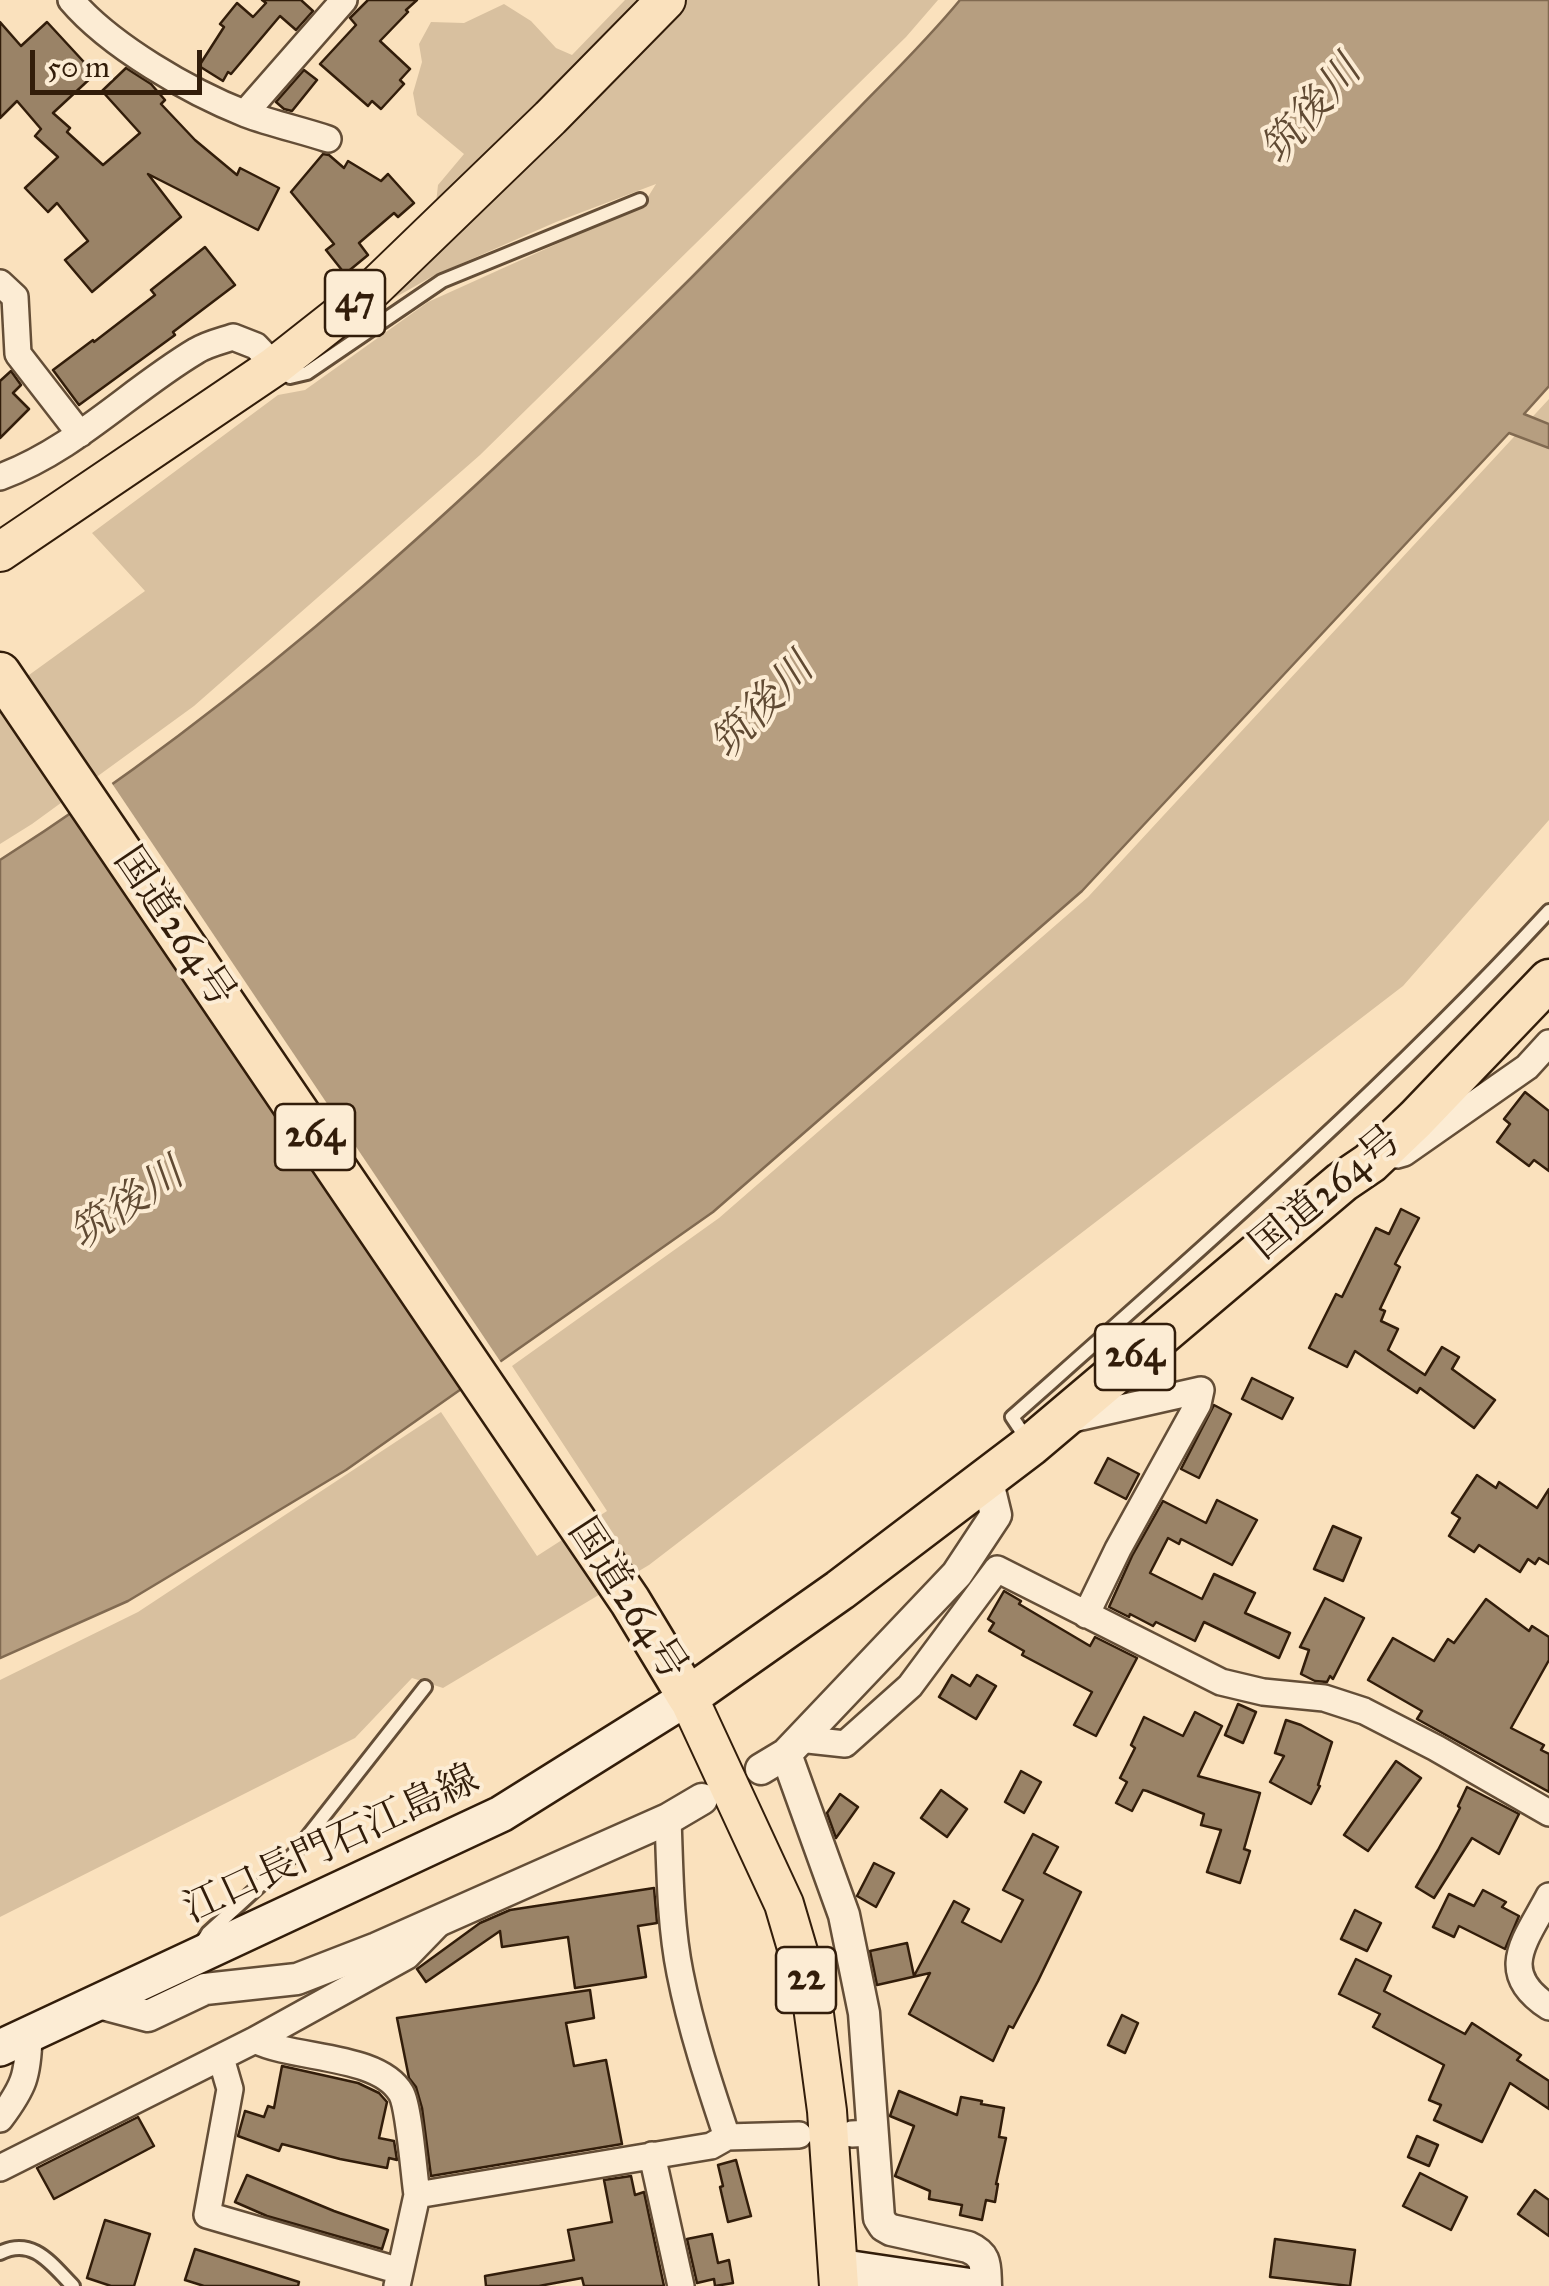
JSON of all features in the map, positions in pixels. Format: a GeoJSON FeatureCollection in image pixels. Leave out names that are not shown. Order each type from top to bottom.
{"type":"FeatureCollection","features":[{"type":"Feature","properties":{"kind":"highway","name":"国道264号"},"geometry":{"type":"LineString","coordinates":[[0,673],[630,1601],[688,1697],[840,1590],[1044,1434],[1342,1182],[1370,1163],[1549,980]]}},
{"type":"Feature","properties":{"kind":"main road","name":"47"},"geometry":{"type":"LineString","coordinates":[[0,552],[276,366],[374,288],[666,0]]}},
{"type":"Feature","properties":{"kind":"main road","name":"江口長門石江島線"},"geometry":{"type":"LineString","coordinates":[[15,2042],[500,1814],[688,1697]]}},
{"type":"Feature","properties":{"kind":"main road","name":"22"},"geometry":{"type":"LineString","coordinates":[[688,1697],[784,1904],[812,2000],[827,2111],[839,2276]]}},
{"type":"Feature","properties":{"kind":"main road"},"geometry":{"type":"LineString","coordinates":[[839,2276],[966,2286]]}},
{"type":"Feature","properties":{"kind":"street"},"geometry":{"type":"LineString","coordinates":[[71,0],[117,43],[191,87],[246,113],[328,139]]}},
{"type":"Feature","properties":{"kind":"street"},"geometry":{"type":"LineString","coordinates":[[246,113],[344,0]]}},
{"type":"Feature","properties":{"kind":"street"},"geometry":{"type":"LineString","coordinates":[[0,283],[15,297],[18,354],[80,434]]}},
{"type":"Feature","properties":{"kind":"street"},"geometry":{"type":"LineString","coordinates":[[0,477],[27,467],[80,434],[199,349],[233,337],[256,346],[276,366]]}},
{"type":"Feature","properties":{"kind":"street"},"geometry":{"type":"LineString","coordinates":[[1370,1163],[1404,1153],[1527,1067],[1549,1042]]}},
{"type":"Feature","properties":{"kind":"street"},"geometry":{"type":"LineString","coordinates":[[1044,1434],[1201,1390],[1198,1404],[1086,1615]]}},
{"type":"Feature","properties":{"kind":"street"},"geometry":{"type":"LineString","coordinates":[[782,1754],[957,1574],[996,1515],[987,1478]]}},
{"type":"Feature","properties":{"kind":"street"},"geometry":{"type":"LineString","coordinates":[[782,1754],[845,1744],[910,1686],[998,1569],[1221,1682],[1263,1692],[1324,1698],[1364,1711],[1549,1812]]}},
{"type":"Feature","properties":{"kind":"street"},"geometry":{"type":"LineString","coordinates":[[782,1754],[844,1915],[864,2012],[862,2133],[879,2218],[890,2230],[980,2252],[986,2286]]}},
{"type":"Feature","properties":{"kind":"street"},"geometry":{"type":"LineString","coordinates":[[99,2003],[148,2016],[205,1989],[296,1979],[377,1948],[668,1819],[702,1799]]}},
{"type":"Feature","properties":{"kind":"street"},"geometry":{"type":"LineString","coordinates":[[668,1819],[672,1918],[680,1972],[697,2046],[727,2137]]}},
{"type":"Feature","properties":{"kind":"street"},"geometry":{"type":"LineString","coordinates":[[1549,1896],[1521,1949],[1517,1965],[1537,1999],[1549,2007]]}},
{"type":"Feature","properties":{"kind":"street"},"geometry":{"type":"LineString","coordinates":[[0,2168],[221,2058],[407,1956],[447,1915]]}},
{"type":"Feature","properties":{"kind":"street"},"geometry":{"type":"LineString","coordinates":[[221,2058],[230,2089],[207,2216],[398,2278],[417,2195],[403,2096],[389,2079],[364,2067],[271,2048],[255,2040]]}},
{"type":"Feature","properties":{"kind":"street"},"geometry":{"type":"LineString","coordinates":[[0,2119],[17,2096],[28,2068],[15,2042]]}},
{"type":"Feature","properties":{"kind":"street"},"geometry":{"type":"LineString","coordinates":[[417,2195],[711,2146],[727,2137],[799,2136]]}},
{"type":"Feature","properties":{"kind":"street"},"geometry":{"type":"LineString","coordinates":[[652,2155],[681,2286]]}},
{"type":"Feature","properties":{"kind":"lane"},"geometry":{"type":"LineString","coordinates":[[276,366],[290,378],[307,373],[442,281],[640,200]]}},
{"type":"Feature","properties":{"kind":"lane"},"geometry":{"type":"LineString","coordinates":[[1044,1434],[1012,1417],[1232,1222],[1478,988],[1549,910]]}},
{"type":"Feature","properties":{"kind":"lane"},"geometry":{"type":"LineString","coordinates":[[191,1960],[208,1933],[293,1855],[425,1688]]}},
{"type":"Feature","properties":{"kind":"lane"},"geometry":{"type":"LineString","coordinates":[[0,2254],[10,2248],[26,2247],[43,2256],[74,2286]]}},
{"type":"Feature","properties":{"kind":"shaded area"},"geometry":{"type":"Polygon","coordinates":[[[625,0],[647,0],[435,212],[438,185],[464,154],[417,115],[413,93],[422,62],[419,44],[431,22],[464,23],[504,4],[531,21],[556,48],[572,55],[625,0]]]}},
{"type":"Feature","properties":{"kind":"shaded area"},"geometry":{"type":"Polygon","coordinates":[[[685,0],[938,0],[906,37],[480,455],[194,706],[0,844],[0,696],[145,591],[92,533],[278,395],[305,390],[428,302],[643,205],[656,184],[556,222],[433,276],[373,310],[685,0]]]}},
{"type":"Feature","properties":{"kind":"shaded area"},"geometry":{"type":"Polygon","coordinates":[[[1549,399],[1549,820],[1403,986],[649,1565],[443,1688],[412,1678],[355,1738],[0,1917],[0,1680],[138,1612],[441,1412],[537,1556],[607,1511],[512,1366],[719,1218],[1088,897],[1549,399]]]}},
{"type":"Feature","properties":{"kind":"water","name":"筑後川"},"geometry":{"type":"Polygon","coordinates":[[[960,0],[1549,0],[1549,386],[1524,414],[1549,424],[1549,448],[1509,433],[1082,891],[713,1212],[346,1470],[128,1601],[0,1658],[0,860],[186,730],[275,660],[447,512],[692,277],[897,70],[960,0]]]}},
{"type":"Feature","properties":{"kind":"pier"},"geometry":{"type":"Polygon","coordinates":[[[109,779],[504,1367],[471,1390],[75,803],[109,779]]]}},
{"type":"Feature","properties":{"kind":"building"},"geometry":{"type":"Polygon","coordinates":[[[262,0],[301,0],[313,11],[296,30],[280,16],[223,81],[199,66],[224,27],[220,24],[237,3],[253,17],[266,3],[262,0]]]}},
{"type":"Feature","properties":{"kind":"building"},"geometry":{"type":"Polygon","coordinates":[[[368,0],[417,0],[380,41],[410,69],[400,80],[404,84],[381,109],[372,101],[368,106],[320,64],[356,25],[350,18],[368,0]]]}},
{"type":"Feature","properties":{"kind":"building"},"geometry":{"type":"Polygon","coordinates":[[[0,22],[21,46],[47,22],[95,74],[53,113],[70,128],[67,132],[103,165],[140,133],[102,91],[126,68],[151,84],[165,100],[161,104],[195,140],[237,175],[240,168],[279,188],[258,230],[148,174],[181,217],[92,292],[65,260],[88,241],[57,203],[48,212],[25,188],[58,157],[35,136],[41,129],[17,101],[0,118],[0,22]]]}},
{"type":"Feature","properties":{"kind":"building"},"geometry":{"type":"Polygon","coordinates":[[[304,70],[317,80],[292,111],[284,109],[276,102],[304,70]]]}},
{"type":"Feature","properties":{"kind":"building"},"geometry":{"type":"Polygon","coordinates":[[[323,154],[344,168],[348,161],[381,181],[388,174],[414,203],[398,217],[394,213],[359,243],[368,255],[345,274],[326,250],[334,244],[291,192],[323,154]]]}},
{"type":"Feature","properties":{"kind":"building"},"geometry":{"type":"Polygon","coordinates":[[[205,247],[235,285],[173,332],[175,335],[79,405],[53,370],[155,295],[151,290],[205,247]]]}},
{"type":"Feature","properties":{"kind":"building"},"geometry":{"type":"Polygon","coordinates":[[[11,371],[21,385],[13,393],[29,409],[0,438],[0,381],[11,371]]]}},
{"type":"Feature","properties":{"kind":"building"},"geometry":{"type":"Polygon","coordinates":[[[1525,1092],[1549,1111],[1549,1171],[1534,1160],[1529,1166],[1497,1142],[1510,1124],[1504,1119],[1525,1092]]]}},
{"type":"Feature","properties":{"kind":"building"},"geometry":{"type":"Polygon","coordinates":[[[1401,1209],[1419,1218],[1395,1264],[1400,1267],[1380,1309],[1385,1311],[1381,1321],[1398,1329],[1388,1350],[1425,1375],[1442,1347],[1459,1357],[1452,1369],[1495,1400],[1474,1428],[1420,1388],[1417,1393],[1355,1351],[1347,1367],[1309,1348],[1336,1294],[1342,1297],[1376,1228],[1389,1234],[1401,1209]]]}},
{"type":"Feature","properties":{"kind":"building"},"geometry":{"type":"Polygon","coordinates":[[[1252,1378],[1293,1398],[1282,1419],[1242,1399],[1252,1378]]]}},
{"type":"Feature","properties":{"kind":"building"},"geometry":{"type":"Polygon","coordinates":[[[1214,1405],[1231,1414],[1199,1478],[1181,1469],[1214,1405]]]}},
{"type":"Feature","properties":{"kind":"building"},"geometry":{"type":"Polygon","coordinates":[[[1108,1458],[1139,1474],[1126,1499],[1095,1483],[1108,1458]]]}},
{"type":"Feature","properties":{"kind":"building"},"geometry":{"type":"Polygon","coordinates":[[[1477,1475],[1496,1488],[1499,1482],[1537,1508],[1549,1489],[1549,1564],[1539,1558],[1535,1564],[1528,1559],[1520,1572],[1479,1545],[1474,1552],[1449,1536],[1460,1518],[1452,1513],[1477,1475]]]}},
{"type":"Feature","properties":{"kind":"building"},"geometry":{"type":"Polygon","coordinates":[[[1217,1500],[1257,1520],[1232,1565],[1181,1539],[1179,1544],[1168,1538],[1150,1573],[1202,1599],[1214,1574],[1255,1593],[1245,1613],[1290,1633],[1279,1658],[1204,1622],[1195,1641],[1156,1622],[1153,1626],[1109,1607],[1163,1501],[1206,1523],[1217,1500]]]}},
{"type":"Feature","properties":{"kind":"building"},"geometry":{"type":"Polygon","coordinates":[[[1333,1526],[1361,1538],[1343,1581],[1314,1569],[1333,1526]]]}},
{"type":"Feature","properties":{"kind":"building"},"geometry":{"type":"Polygon","coordinates":[[[1004,1591],[1090,1646],[1095,1637],[1137,1658],[1096,1736],[1074,1725],[1092,1692],[1022,1655],[1024,1651],[989,1631],[994,1623],[988,1619],[1004,1591]]]}},
{"type":"Feature","properties":{"kind":"building"},"geometry":{"type":"Polygon","coordinates":[[[1325,1598],[1364,1618],[1333,1679],[1330,1676],[1327,1682],[1301,1674],[1309,1650],[1300,1647],[1325,1598]]]}},
{"type":"Feature","properties":{"kind":"building"},"geometry":{"type":"Polygon","coordinates":[[[1486,1599],[1529,1631],[1532,1626],[1549,1637],[1549,1660],[1511,1728],[1544,1745],[1541,1750],[1549,1754],[1549,1792],[1417,1719],[1422,1711],[1368,1680],[1393,1638],[1434,1661],[1448,1639],[1454,1643],[1486,1599]]]}},
{"type":"Feature","properties":{"kind":"building"},"geometry":{"type":"Polygon","coordinates":[[[952,1675],[970,1686],[977,1675],[996,1686],[976,1719],[939,1697],[952,1675]]]}},
{"type":"Feature","properties":{"kind":"building"},"geometry":{"type":"Polygon","coordinates":[[[1238,1704],[1256,1712],[1243,1743],[1225,1735],[1238,1704]]]}},
{"type":"Feature","properties":{"kind":"building"},"geometry":{"type":"Polygon","coordinates":[[[1195,1712],[1222,1726],[1198,1776],[1260,1793],[1244,1849],[1250,1851],[1240,1883],[1207,1872],[1221,1830],[1201,1825],[1204,1814],[1143,1790],[1132,1811],[1116,1803],[1127,1782],[1120,1778],[1144,1717],[1183,1736],[1195,1712]]]}},
{"type":"Feature","properties":{"kind":"building"},"geometry":{"type":"Polygon","coordinates":[[[1286,1720],[1332,1742],[1311,1804],[1270,1782],[1284,1756],[1275,1753],[1286,1720]]]}},
{"type":"Feature","properties":{"kind":"building"},"geometry":{"type":"Polygon","coordinates":[[[1396,1761],[1421,1778],[1368,1851],[1344,1835],[1396,1761]]]}},
{"type":"Feature","properties":{"kind":"building"},"geometry":{"type":"Polygon","coordinates":[[[1021,1771],[1041,1782],[1024,1813],[1005,1802],[1021,1771]]]}},
{"type":"Feature","properties":{"kind":"building"},"geometry":{"type":"Polygon","coordinates":[[[1467,1787],[1519,1814],[1499,1854],[1472,1838],[1434,1898],[1416,1887],[1460,1808],[1467,1787]]]}},
{"type":"Feature","properties":{"kind":"building"},"geometry":{"type":"Polygon","coordinates":[[[941,1790],[967,1809],[947,1837],[921,1818],[941,1790]]]}},
{"type":"Feature","properties":{"kind":"building"},"geometry":{"type":"Polygon","coordinates":[[[840,1794],[858,1807],[836,1838],[827,1813],[840,1794]]]}},
{"type":"Feature","properties":{"kind":"building"},"geometry":{"type":"Polygon","coordinates":[[[1033,1834],[1058,1847],[1044,1873],[1081,1892],[993,2061],[909,2014],[930,1973],[877,1985],[870,1951],[907,1943],[914,1976],[954,1901],[969,1909],[962,1922],[1001,1942],[1023,1900],[1003,1890],[1033,1834]]]}},
{"type":"Feature","properties":{"kind":"building"},"geometry":{"type":"Polygon","coordinates":[[[874,1863],[894,1873],[876,1907],[857,1896],[874,1863]]]}},
{"type":"Feature","properties":{"kind":"building"},"geometry":{"type":"Polygon","coordinates":[[[654,1888],[657,1923],[638,1926],[646,1977],[575,1988],[568,1937],[502,1947],[500,1931],[426,1982],[417,1969],[480,1923],[510,1910],[654,1888]]]}},
{"type":"Feature","properties":{"kind":"building"},"geometry":{"type":"Polygon","coordinates":[[[1483,1890],[1506,1902],[1502,1907],[1519,1916],[1505,1949],[1459,1926],[1454,1937],[1433,1927],[1449,1894],[1474,1906],[1483,1890]]]}},
{"type":"Feature","properties":{"kind":"building"},"geometry":{"type":"Polygon","coordinates":[[[1355,1910],[1381,1923],[1367,1951],[1341,1939],[1355,1910]]]}},
{"type":"Feature","properties":{"kind":"building"},"geometry":{"type":"Polygon","coordinates":[[[1356,1959],[1391,1976],[1384,1991],[1465,2034],[1472,2023],[1521,2055],[1517,2060],[1549,2081],[1549,2109],[1510,2083],[1482,2142],[1434,2120],[1441,2105],[1429,2100],[1444,2065],[1373,2027],[1380,2014],[1339,1994],[1356,1959]]]}},
{"type":"Feature","properties":{"kind":"building"},"geometry":{"type":"Polygon","coordinates":[[[590,1990],[594,2018],[566,2023],[574,2066],[606,2060],[622,2144],[431,2176],[422,2108],[409,2078],[397,2018],[590,1990]]]}},
{"type":"Feature","properties":{"kind":"building"},"geometry":{"type":"Polygon","coordinates":[[[1122,2015],[1138,2023],[1125,2053],[1108,2045],[1122,2015]]]}},
{"type":"Feature","properties":{"kind":"building"},"geometry":{"type":"Polygon","coordinates":[[[282,2066],[358,2083],[379,2093],[387,2102],[379,2138],[394,2141],[397,2160],[389,2158],[387,2168],[282,2144],[279,2151],[238,2136],[245,2111],[264,2117],[268,2106],[274,2108],[282,2066]]]}},
{"type":"Feature","properties":{"kind":"building"},"geometry":{"type":"Polygon","coordinates":[[[899,2091],[957,2115],[961,2097],[1004,2108],[999,2137],[1006,2138],[995,2202],[986,2200],[982,2220],[960,2215],[962,2205],[929,2199],[930,2191],[895,2176],[914,2126],[890,2116],[899,2091]]]}},
{"type":"Feature","properties":{"kind":"building"},"geometry":{"type":"Polygon","coordinates":[[[138,2117],[154,2146],[54,2199],[37,2168],[138,2117]]]}},
{"type":"Feature","properties":{"kind":"building"},"geometry":{"type":"Polygon","coordinates":[[[1417,2136],[1438,2145],[1429,2166],[1408,2157],[1417,2136]]]}},
{"type":"Feature","properties":{"kind":"building"},"geometry":{"type":"Polygon","coordinates":[[[736,2160],[751,2216],[728,2222],[718,2165],[736,2160]]]}},
{"type":"Feature","properties":{"kind":"building"},"geometry":{"type":"Polygon","coordinates":[[[1420,2173],[1467,2197],[1451,2230],[1403,2206],[1420,2173]]]}},
{"type":"Feature","properties":{"kind":"building"},"geometry":{"type":"Polygon","coordinates":[[[247,2175],[388,2230],[382,2249],[267,2216],[235,2202],[247,2175]]]}},
{"type":"Feature","properties":{"kind":"building"},"geometry":{"type":"Polygon","coordinates":[[[631,2176],[635,2195],[644,2192],[664,2286],[584,2286],[582,2278],[539,2286],[486,2286],[485,2276],[574,2260],[568,2230],[612,2222],[604,2180],[631,2176]]]}},
{"type":"Feature","properties":{"kind":"building"},"geometry":{"type":"Polygon","coordinates":[[[1535,2190],[1549,2200],[1549,2236],[1518,2214],[1535,2190]]]}},
{"type":"Feature","properties":{"kind":"building"},"geometry":{"type":"Polygon","coordinates":[[[105,2220],[150,2234],[134,2286],[111,2286],[87,2278],[105,2220]]]}},
{"type":"Feature","properties":{"kind":"building"},"geometry":{"type":"Polygon","coordinates":[[[712,2234],[718,2263],[729,2260],[733,2283],[715,2286],[714,2279],[697,2283],[687,2239],[712,2234]]]}},
{"type":"Feature","properties":{"kind":"building"},"geometry":{"type":"Polygon","coordinates":[[[1275,2239],[1355,2250],[1350,2286],[1270,2277],[1275,2239]]]}},
{"type":"Feature","properties":{"kind":"building"},"geometry":{"type":"Polygon","coordinates":[[[195,2249],[299,2282],[298,2286],[204,2286],[185,2280],[195,2249]]]}}]}
